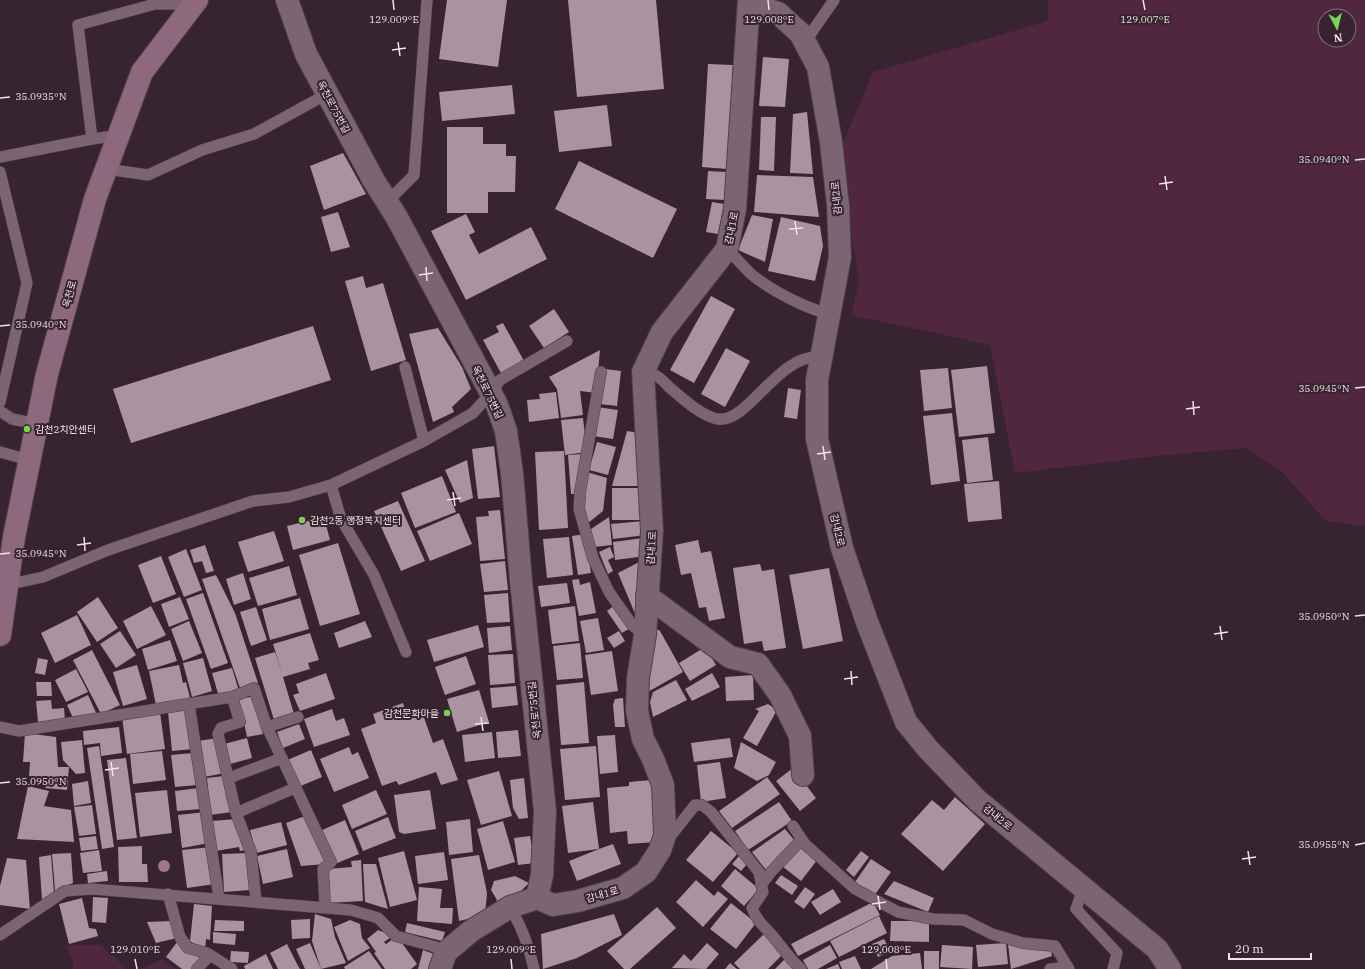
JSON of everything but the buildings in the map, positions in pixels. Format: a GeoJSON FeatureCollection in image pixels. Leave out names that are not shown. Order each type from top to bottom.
{"type":"FeatureCollection","features":[{"type":"Feature","properties":{"kind":"street","name":"옥천로75번길"},"geometry":{"type":"LineString","coordinates":[[287,0],[306,54],[491,393],[506,431],[512,473],[522,588],[545,811],[542,875],[537,898]]}},
{"type":"Feature","properties":{"kind":"street","name":"옥천로"},"geometry":{"type":"LineString","coordinates":[[0,632],[4,579],[47,374],[95,199],[142,72],[195,2]]}},
{"type":"Feature","properties":{"kind":"street","name":"감내2로"},"geometry":{"type":"LineString","coordinates":[[749,2],[778,13],[800,34],[818,67],[831,142],[838,205],[840,257],[817,380],[817,439],[842,548],[867,622],[906,722],[928,749],[977,800],[1084,886],[1157,949],[1170,969]]}},
{"type":"Feature","properties":{"kind":"street","name":"감내1로"},"geometry":{"type":"LineString","coordinates":[[537,898],[553,905],[578,901],[623,888],[646,872],[660,850],[665,835],[663,785],[653,759],[643,740],[637,711],[638,678],[644,635],[652,530],[643,372],[662,332],[727,249],[735,210],[749,2]]}},
{"type":"Feature","properties":{"kind":"street"},"geometry":{"type":"LineString","coordinates":[[647,596],[730,657],[758,664],[780,695],[800,736],[803,776]]}},
{"type":"Feature","properties":{"kind":"street"},"geometry":{"type":"LineString","coordinates":[[442,963],[446,952],[472,931],[510,907],[537,898]]}},
{"type":"Feature","properties":{"kind":"lane"},"geometry":{"type":"LineString","coordinates":[[387,202],[414,175],[427,0]]}},
{"type":"Feature","properties":{"kind":"lane"},"geometry":{"type":"LineString","coordinates":[[803,40],[808,36],[834,0]]}},
{"type":"Feature","properties":{"kind":"lane"},"geometry":{"type":"LineString","coordinates":[[92,139],[78,25],[155,4],[195,2]]}},
{"type":"Feature","properties":{"kind":"lane"},"geometry":{"type":"LineString","coordinates":[[106,169],[148,175],[202,150],[254,134],[328,94]]}},
{"type":"Feature","properties":{"kind":"lane"},"geometry":{"type":"LineString","coordinates":[[0,157],[92,139],[106,137],[117,138]]}},
{"type":"Feature","properties":{"kind":"lane"},"geometry":{"type":"LineString","coordinates":[[0,172],[28,283],[4,373],[0,402]]}},
{"type":"Feature","properties":{"kind":"lane"},"geometry":{"type":"LineString","coordinates":[[727,249],[751,274],[769,286],[818,311],[829,314]]}},
{"type":"Feature","properties":{"kind":"lane"},"geometry":{"type":"LineString","coordinates":[[4,579],[20,582],[43,577],[108,550],[253,502],[289,497],[331,485],[424,441],[473,413],[491,393],[500,380],[567,341]]}},
{"type":"Feature","properties":{"kind":"lane"},"geometry":{"type":"LineString","coordinates":[[643,372],[656,375],[698,410],[717,419],[729,418],[748,404],[788,366],[812,356],[822,357]]}},
{"type":"Feature","properties":{"kind":"lane"},"geometry":{"type":"LineString","coordinates":[[405,367],[424,441]]}},
{"type":"Feature","properties":{"kind":"lane"},"geometry":{"type":"LineString","coordinates":[[601,372],[580,492],[579,509],[593,558],[609,592],[633,626],[644,635]]}},
{"type":"Feature","properties":{"kind":"lane"},"geometry":{"type":"LineString","coordinates":[[0,411],[12,419],[37,424]]}},
{"type":"Feature","properties":{"kind":"lane"},"geometry":{"type":"LineString","coordinates":[[0,452],[29,460]]}},
{"type":"Feature","properties":{"kind":"lane"},"geometry":{"type":"LineString","coordinates":[[331,485],[341,518],[374,575],[406,652]]}},
{"type":"Feature","properties":{"kind":"lane"},"geometry":{"type":"LineString","coordinates":[[0,727],[20,731],[232,697],[254,688],[267,727],[331,862],[323,869],[325,906]]}},
{"type":"Feature","properties":{"kind":"lane"},"geometry":{"type":"LineString","coordinates":[[232,697],[240,722],[221,728],[218,734],[236,813],[251,852],[256,901]]}},
{"type":"Feature","properties":{"kind":"lane"},"geometry":{"type":"LineString","coordinates":[[189,704],[219,898]]}},
{"type":"Feature","properties":{"kind":"lane"},"geometry":{"type":"LineString","coordinates":[[267,727],[298,717]]}},
{"type":"Feature","properties":{"kind":"lane"},"geometry":{"type":"LineString","coordinates":[[229,778],[282,758]]}},
{"type":"Feature","properties":{"kind":"lane"},"geometry":{"type":"LineString","coordinates":[[236,813],[295,788]]}},
{"type":"Feature","properties":{"kind":"lane"},"geometry":{"type":"LineString","coordinates":[[665,835],[673,832],[695,805],[702,805],[711,812],[759,872],[763,892],[752,908],[756,920],[775,939],[791,960],[801,969]]}},
{"type":"Feature","properties":{"kind":"lane"},"geometry":{"type":"LineString","coordinates":[[792,826],[801,840],[856,889],[898,912],[934,919],[964,920],[992,934],[1023,943],[1055,946],[1068,968],[1050,969]]}},
{"type":"Feature","properties":{"kind":"lane"},"geometry":{"type":"LineString","coordinates":[[762,885],[771,872],[801,840]]}},
{"type":"Feature","properties":{"kind":"lane"},"geometry":{"type":"LineString","coordinates":[[1084,886],[1076,909],[1117,953],[1113,969]]}},
{"type":"Feature","properties":{"kind":"lane"},"geometry":{"type":"LineString","coordinates":[[0,935],[65,891],[92,889],[325,906],[351,910],[378,918],[396,936],[436,948],[442,963]]}},
{"type":"Feature","properties":{"kind":"lane"},"geometry":{"type":"LineString","coordinates":[[168,894],[180,937],[188,948],[210,955],[232,969]]}},
{"type":"Feature","properties":{"kind":"lane"},"geometry":{"type":"LineString","coordinates":[[510,907],[519,921],[529,945],[534,969]]}},
{"type":"Feature","properties":{"kind":"lane"},"geometry":{"type":"LineString","coordinates":[[197,969],[210,955]]}},
{"type":"Feature","properties":{"kind":"shaded area"},"geometry":{"type":"Polygon","coordinates":[[[1048,0],[1365,0],[1365,526],[1326,521],[1282,472],[1246,448],[1156,456],[1015,473],[990,345],[851,315],[859,281],[838,155],[873,72],[1048,21],[1048,0]]]}},
{"type":"Feature","properties":{"kind":"shaded area"},"geometry":{"type":"Polygon","coordinates":[[[66,945],[101,945],[127,969],[73,969],[74,965],[66,945]]]}},
{"type":"Feature","properties":{"kind":"shaded area"},"geometry":{"type":"Polygon","coordinates":[[[162,959],[176,969],[141,969],[162,959]]]}},
{"type":"Feature","properties":{"kind":"place","name":"감천2치안센터"},"geometry":{"type":"Point","coordinates":[27,429]}},
{"type":"Feature","properties":{"kind":"place","name":"감천2동 행정복지센터"},"geometry":{"type":"Point","coordinates":[302,520]}},
{"type":"Feature","properties":{"kind":"place","name":"감천문화마을"},"geometry":{"type":"Point","coordinates":[447,713]}}]}
